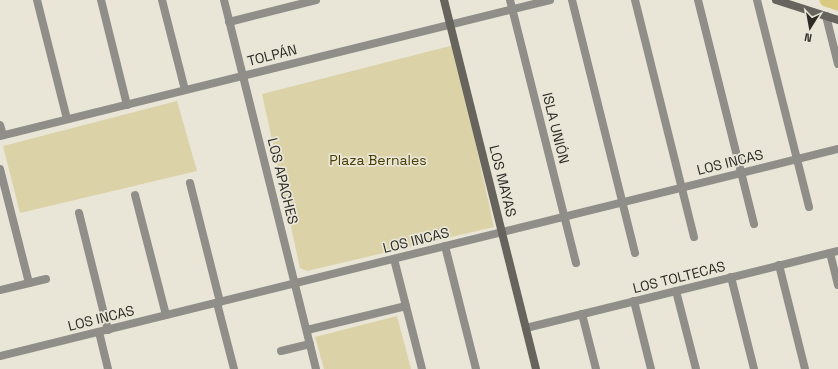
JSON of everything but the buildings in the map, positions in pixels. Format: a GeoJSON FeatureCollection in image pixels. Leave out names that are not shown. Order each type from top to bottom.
{"type":"FeatureCollection","features":[{"type":"Feature","properties":{"kind":"street"},"geometry":{"type":"LineString","coordinates":[[37,0],[67,119]]}},
{"type":"Feature","properties":{"kind":"street"},"geometry":{"type":"LineString","coordinates":[[101,0],[127,105]]}},
{"type":"Feature","properties":{"kind":"street"},"geometry":{"type":"LineString","coordinates":[[162,0],[184,90]]}},
{"type":"Feature","properties":{"kind":"street","name":"LOS APACHES"},"geometry":{"type":"LineString","coordinates":[[224,0],[316,369]]}},
{"type":"Feature","properties":{"kind":"street"},"geometry":{"type":"LineString","coordinates":[[229,22],[316,0]]}},
{"type":"Feature","properties":{"kind":"street","name":"LOS MAYAS"},"geometry":{"type":"LineString","coordinates":[[444,0],[536,369]]}},
{"type":"Feature","properties":{"kind":"street","name":"ISLA UNIÓN"},"geometry":{"type":"LineString","coordinates":[[510,0],[576,263]]}},
{"type":"Feature","properties":{"kind":"street","name":"TOLPÁN"},"geometry":{"type":"LineString","coordinates":[[1,136],[550,0]]}},
{"type":"Feature","properties":{"kind":"street"},"geometry":{"type":"LineString","coordinates":[[572,0],[635,253]]}},
{"type":"Feature","properties":{"kind":"street"},"geometry":{"type":"LineString","coordinates":[[635,0],[694,237]]}},
{"type":"Feature","properties":{"kind":"street"},"geometry":{"type":"LineString","coordinates":[[698,0],[754,224]]}},
{"type":"Feature","properties":{"kind":"street"},"geometry":{"type":"LineString","coordinates":[[757,0],[809,207]]}},
{"type":"Feature","properties":{"kind":"street"},"geometry":{"type":"LineString","coordinates":[[776,0],[838,20]]}},
{"type":"Feature","properties":{"kind":"street"},"geometry":{"type":"LineString","coordinates":[[826,16],[838,64]]}},
{"type":"Feature","properties":{"kind":"street"},"geometry":{"type":"LineString","coordinates":[[0,125],[1,136]]}},
{"type":"Feature","properties":{"kind":"street","name":"LOS INCAS"},"geometry":{"type":"LineString","coordinates":[[0,356],[838,149]]}},
{"type":"Feature","properties":{"kind":"street"},"geometry":{"type":"LineString","coordinates":[[0,169],[29,283]]}},
{"type":"Feature","properties":{"kind":"street"},"geometry":{"type":"LineString","coordinates":[[190,183],[234,369]]}},
{"type":"Feature","properties":{"kind":"street"},"geometry":{"type":"LineString","coordinates":[[136,195],[166,315]]}},
{"type":"Feature","properties":{"kind":"street"},"geometry":{"type":"LineString","coordinates":[[79,212],[108,330]]}},
{"type":"Feature","properties":{"kind":"street"},"geometry":{"type":"LineString","coordinates":[[445,246],[476,369]]}},
{"type":"Feature","properties":{"kind":"street"},"geometry":{"type":"LineString","coordinates":[[834,252],[838,286]]}},
{"type":"Feature","properties":{"kind":"street","name":"LOS TOLTECAS"},"geometry":{"type":"LineString","coordinates":[[526,328],[834,252]]}},
{"type":"Feature","properties":{"kind":"street"},"geometry":{"type":"LineString","coordinates":[[394,259],[422,369]]}},
{"type":"Feature","properties":{"kind":"street"},"geometry":{"type":"LineString","coordinates":[[779,265],[805,369]]}},
{"type":"Feature","properties":{"kind":"street"},"geometry":{"type":"LineString","coordinates":[[731,277],[754,369]]}},
{"type":"Feature","properties":{"kind":"street"},"geometry":{"type":"LineString","coordinates":[[0,290],[46,279]]}},
{"type":"Feature","properties":{"kind":"street"},"geometry":{"type":"LineString","coordinates":[[676,291],[696,369]]}},
{"type":"Feature","properties":{"kind":"street"},"geometry":{"type":"LineString","coordinates":[[634,301],[651,369]]}},
{"type":"Feature","properties":{"kind":"street"},"geometry":{"type":"LineString","coordinates":[[307,330],[406,306]]}},
{"type":"Feature","properties":{"kind":"street"},"geometry":{"type":"LineString","coordinates":[[582,314],[596,369]]}},
{"type":"Feature","properties":{"kind":"street"},"geometry":{"type":"LineString","coordinates":[[99,332],[108,369]]}},
{"type":"Feature","properties":{"kind":"street"},"geometry":{"type":"LineString","coordinates":[[280,351],[310,344]]}},
{"type":"Feature","properties":{"kind":"green space","name":"Plaza Bernales"},"geometry":{"type":"Polygon","coordinates":[[[454,45],[494,227],[307,271],[300,268],[262,94],[454,45]]]}},
{"type":"Feature","properties":{"kind":"green space"},"geometry":{"type":"Polygon","coordinates":[[[177,101],[197,171],[20,213],[3,146],[177,101]]]}},
{"type":"Feature","properties":{"kind":"green space"},"geometry":{"type":"Polygon","coordinates":[[[397,316],[411,369],[324,369],[315,337],[397,316]]]}},
{"type":"Feature","properties":{"kind":"waterway"},"geometry":{"type":"LineString","coordinates":[[826,0],[838,4]]}}]}
